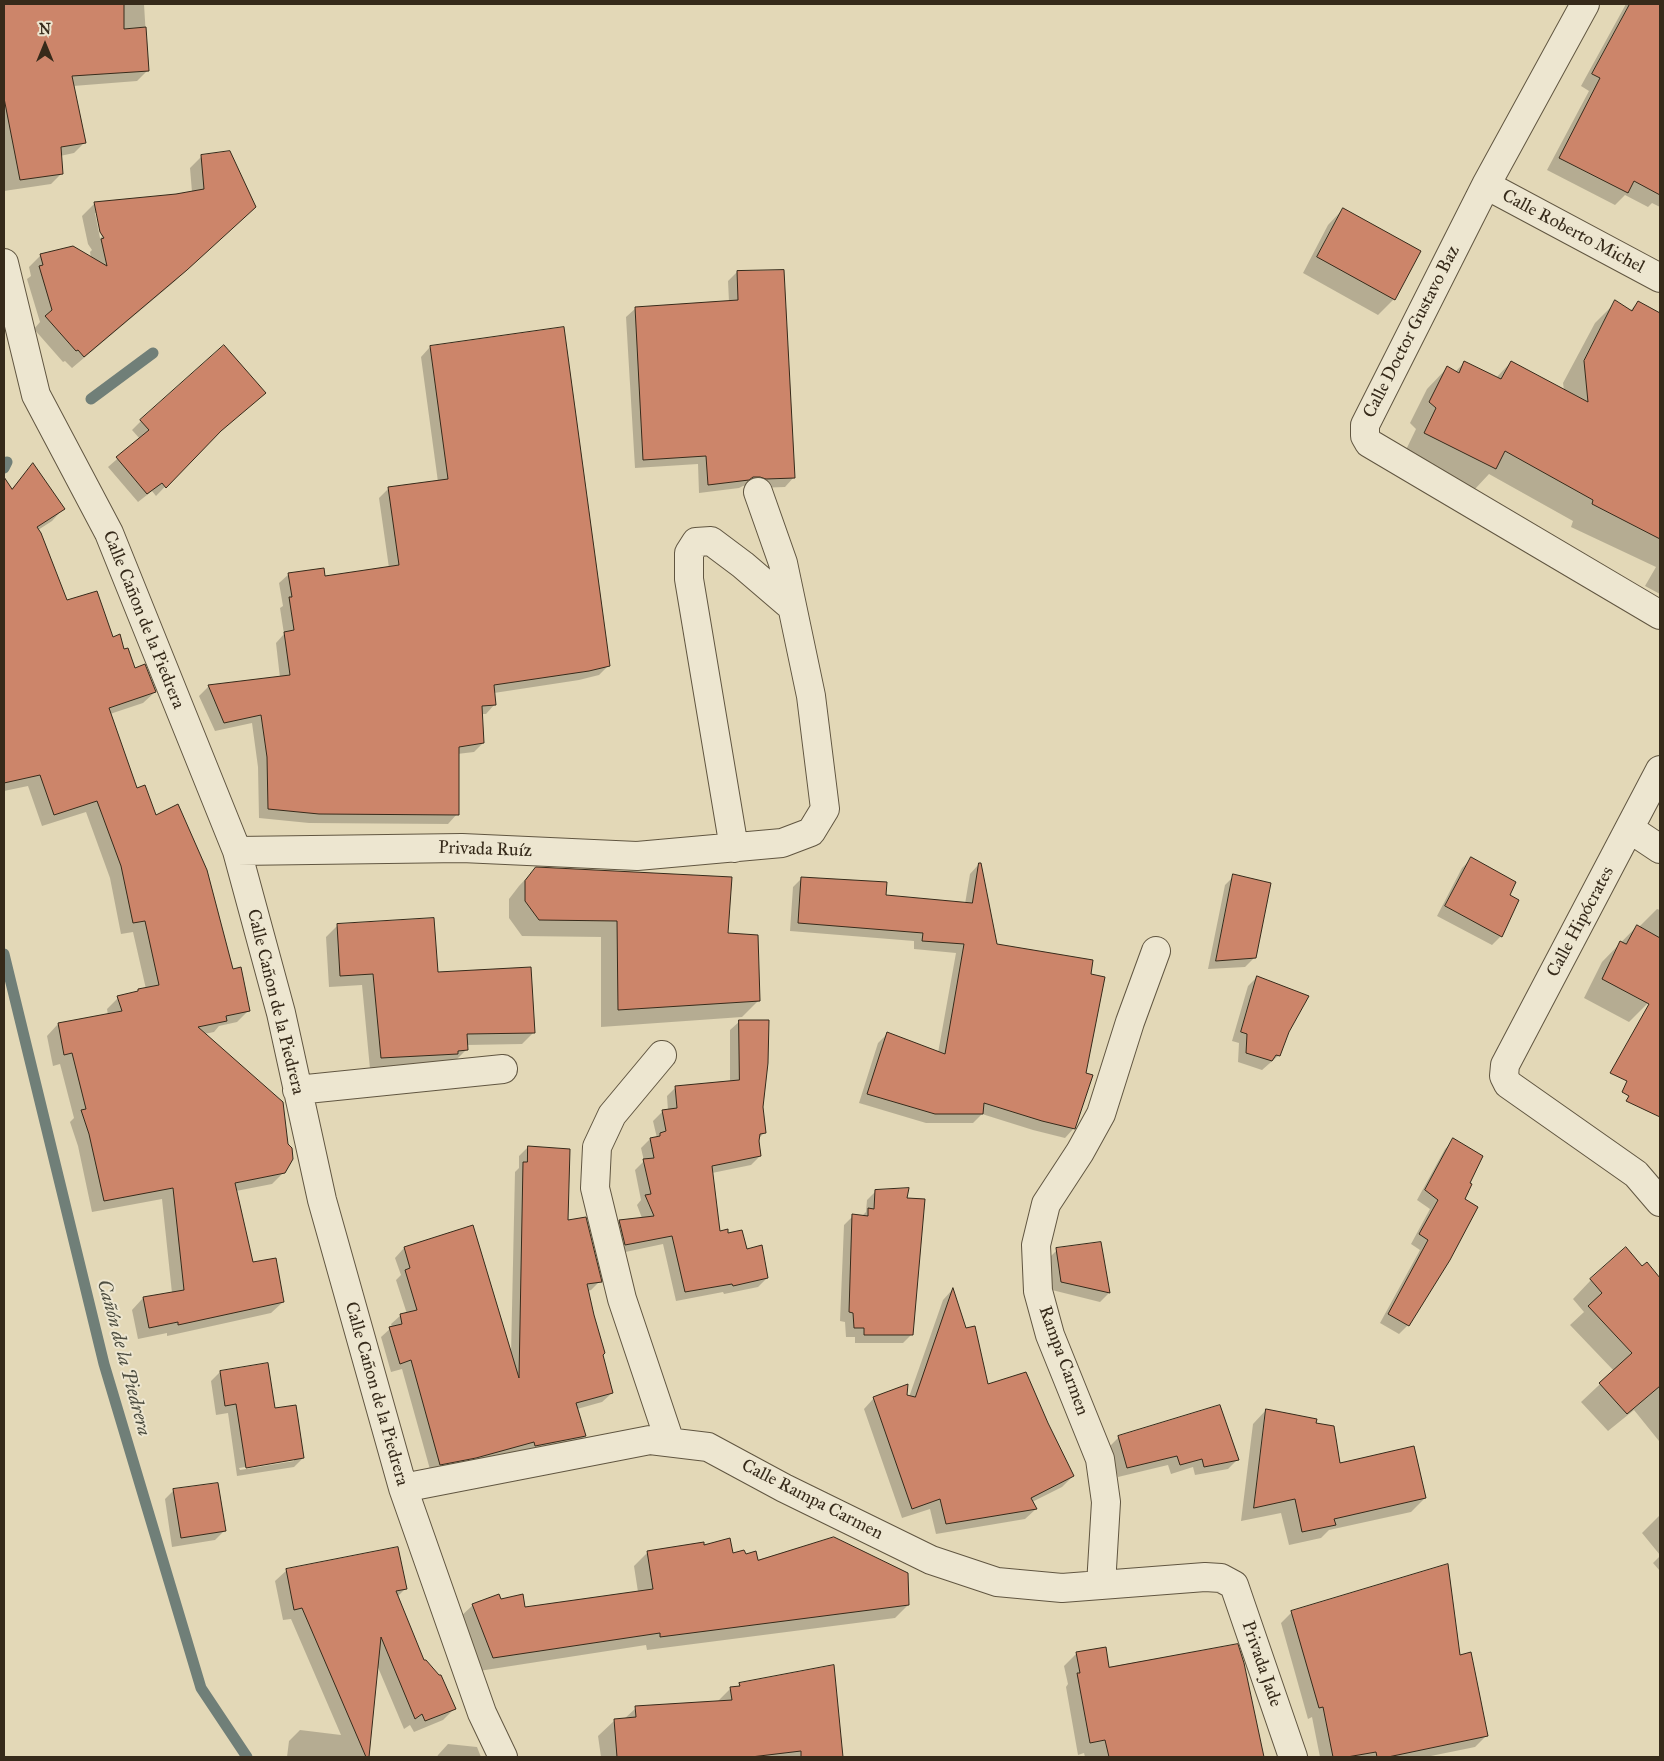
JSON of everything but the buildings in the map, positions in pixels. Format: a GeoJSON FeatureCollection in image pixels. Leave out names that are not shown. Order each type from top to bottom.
{"type":"FeatureCollection","features":[{"type":"Feature","properties":{"kind":"street","name":"Calle Doctor Gustavo Baz"},"geometry":{"type":"LineString","coordinates":[[1585,4],[1486,185],[1365,425],[1365,436],[1370,442],[1660,615]]}},
{"type":"Feature","properties":{"kind":"street","name":"Calle Roberto Michel"},"geometry":{"type":"LineString","coordinates":[[1486,185],[1660,278]]}},
{"type":"Feature","properties":{"kind":"street","name":"Calle Cañon de la Piedrera"},"geometry":{"type":"LineString","coordinates":[[4,263],[36,396],[109,533],[237,851],[281,1013],[322,1200],[402,1488],[482,1713],[503,1757]]}},
{"type":"Feature","properties":{"kind":"street","name":"Privada Ruíz"},"geometry":{"type":"LineString","coordinates":[[237,851],[462,848],[637,856],[782,843],[811,832],[824,809],[811,696],[783,563],[758,492]]}},
{"type":"Feature","properties":{"kind":"street"},"geometry":{"type":"LineString","coordinates":[[734,848],[689,579],[689,554],[696,542],[711,541],[743,565],[792,607]]}},
{"type":"Feature","properties":{"kind":"street","name":"Calle Hipócrates"},"geometry":{"type":"LineString","coordinates":[[1660,770],[1505,1065],[1504,1076],[1508,1084],[1636,1174],[1660,1202]]}},
{"type":"Feature","properties":{"kind":"street"},"geometry":{"type":"LineString","coordinates":[[1630,829],[1660,849]]}},
{"type":"Feature","properties":{"kind":"street","name":"Rampa Carmen"},"geometry":{"type":"LineString","coordinates":[[1101,1585],[1106,1502],[1100,1459],[1050,1335],[1038,1291],[1036,1245],[1046,1204],[1080,1152],[1101,1114],[1130,1022],[1156,950]]}},
{"type":"Feature","properties":{"kind":"street"},"geometry":{"type":"LineString","coordinates":[[662,1055],[612,1115],[597,1147],[595,1188],[622,1299],[670,1442]]}},
{"type":"Feature","properties":{"kind":"street"},"geometry":{"type":"LineString","coordinates":[[297,1090],[503,1070]]}},
{"type":"Feature","properties":{"kind":"street","name":"Calle Rampa Carmen"},"geometry":{"type":"LineString","coordinates":[[402,1488],[650,1440],[670,1442],[708,1447],[784,1488],[931,1560],[997,1582],[1062,1588],[1221,1578]]}},
{"type":"Feature","properties":{"kind":"street","name":"Privada Jade"},"geometry":{"type":"LineString","coordinates":[[1221,1578],[1234,1585],[1293,1757]]}},
{"type":"Feature","properties":{"kind":"waterway","name":"Cañón de la Piedrera"},"geometry":{"type":"LineString","coordinates":[[91,399],[153,353]]}},
{"type":"Feature","properties":{"kind":"waterway","name":"Cañón de la Piedrera"},"geometry":{"type":"LineString","coordinates":[[4,468],[7,462]]}},
{"type":"Feature","properties":{"kind":"waterway","name":"Cañón de la Piedrera"},"geometry":{"type":"LineString","coordinates":[[4,954],[104,1364],[201,1688],[247,1757]]}}]}
